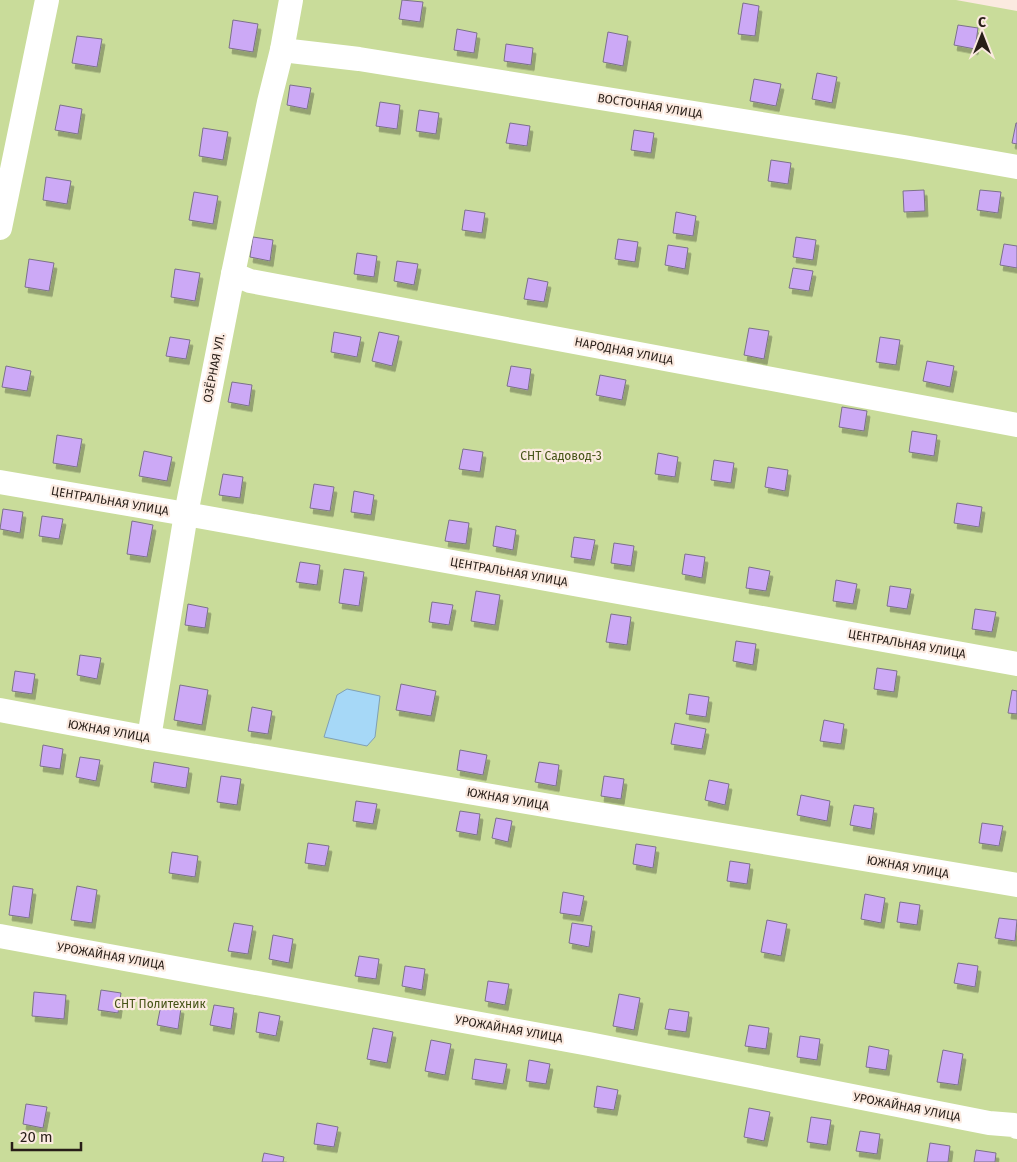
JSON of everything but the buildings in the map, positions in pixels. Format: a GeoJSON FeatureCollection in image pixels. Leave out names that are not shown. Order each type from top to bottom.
{"type":"FeatureCollection","features":[{"type":"Feature","properties":{"kind":"lane"},"geometry":{"type":"LineString","coordinates":[[0,228],[47,0]]}},
{"type":"Feature","properties":{"kind":"lane","name":"ОЗЁРНАЯ УЛ."},"geometry":{"type":"LineString","coordinates":[[149,738],[186,514],[233,274],[269,102],[282,50],[291,0]]}},
{"type":"Feature","properties":{"kind":"lane","name":"ВОСТОЧНАЯ УЛИЦА"},"geometry":{"type":"LineString","coordinates":[[282,50],[368,60],[1017,167]]}},
{"type":"Feature","properties":{"kind":"lane","name":"НАРОДНАЯ УЛИЦА"},"geometry":{"type":"LineString","coordinates":[[233,274],[250,281],[1017,425]]}},
{"type":"Feature","properties":{"kind":"lane","name":"ЦЕНТРАЛЬНАЯ УЛИЦА"},"geometry":{"type":"LineString","coordinates":[[0,482],[1017,664]]}},
{"type":"Feature","properties":{"kind":"lane","name":"ЮЖНАЯ УЛИЦА"},"geometry":{"type":"LineString","coordinates":[[0,710],[149,738],[1017,886]]}},
{"type":"Feature","properties":{"kind":"lane","name":"УРОЖАЙНАЯ УЛИЦА"},"geometry":{"type":"LineString","coordinates":[[0,936],[579,1042],[1017,1127]]}},
{"type":"Feature","properties":{"kind":"green space","name":"СНТ Садовод-3"},"geometry":{"type":"Polygon","coordinates":[[[0,0],[956,0],[1017,11],[1017,1162],[0,1162],[0,0]]]}},
{"type":"Feature","properties":{"kind":"water"},"geometry":{"type":"Polygon","coordinates":[[[347,689],[380,696],[375,737],[367,746],[324,737],[337,695],[347,689]]]}},
{"type":"Feature","properties":{"kind":"park label","name":"СНТ Политехник"},"geometry":{"type":"Point","coordinates":[160,1004]}}]}
